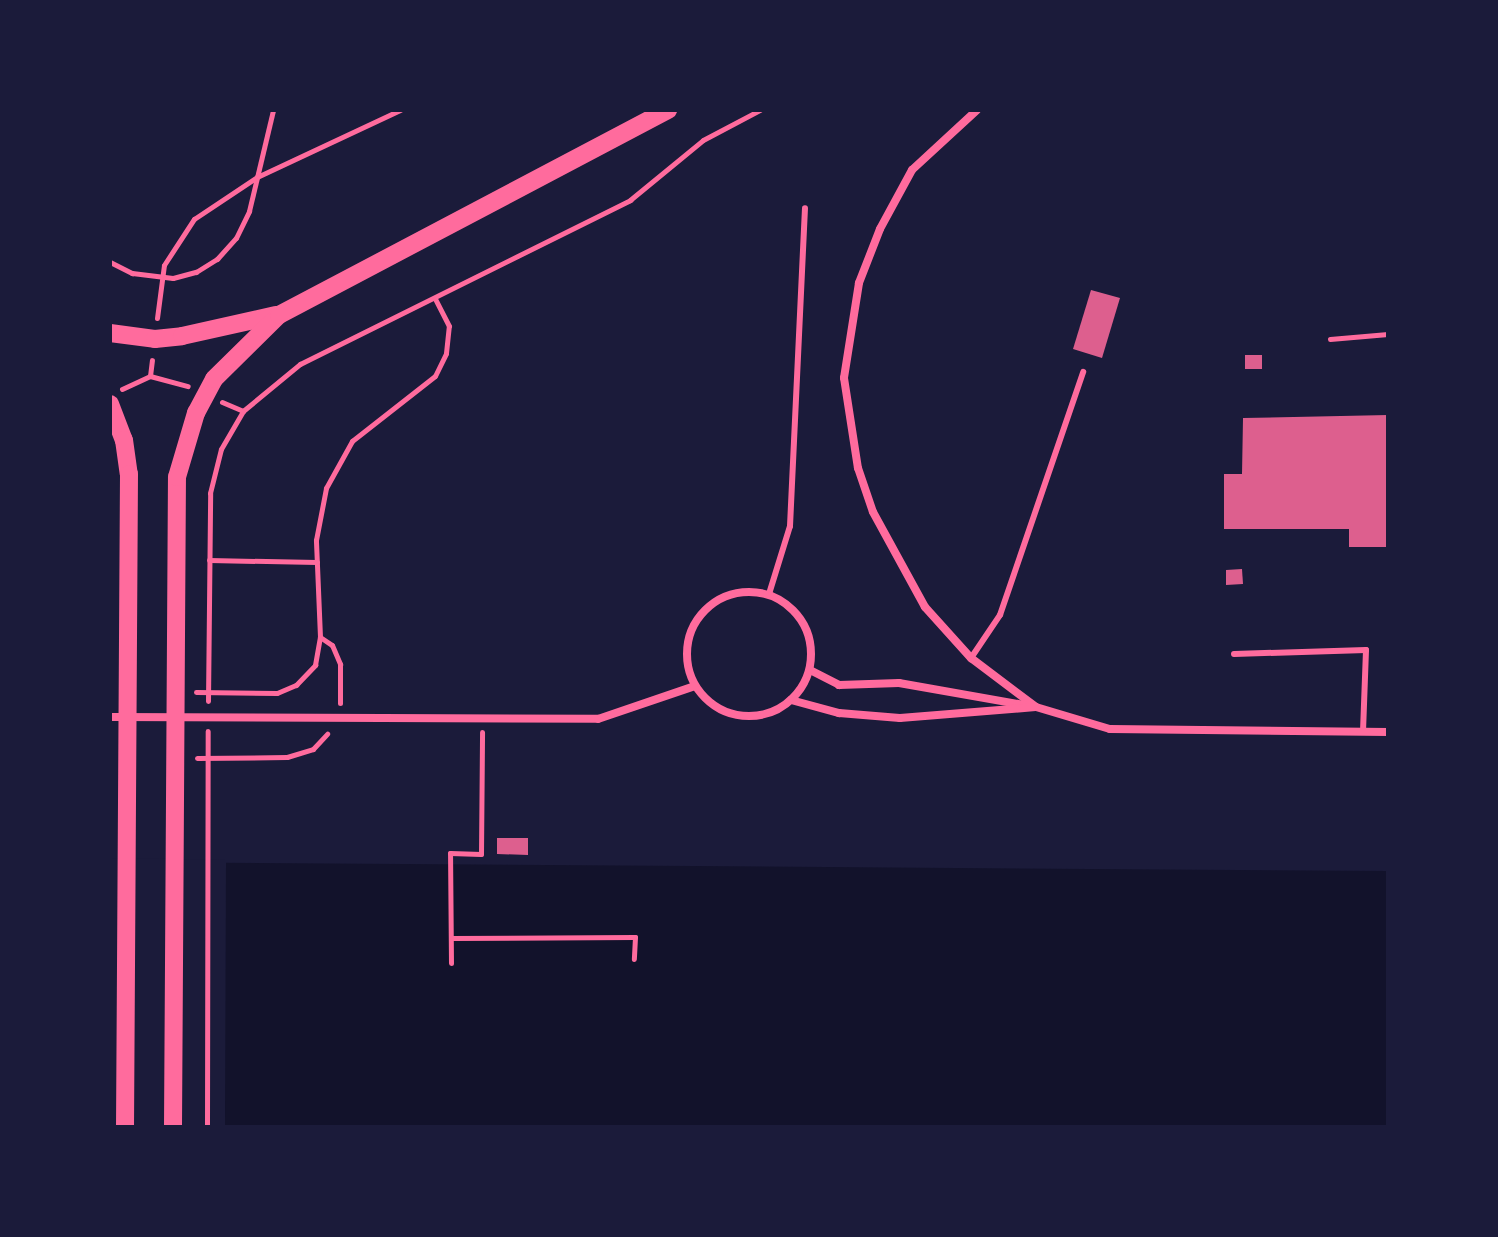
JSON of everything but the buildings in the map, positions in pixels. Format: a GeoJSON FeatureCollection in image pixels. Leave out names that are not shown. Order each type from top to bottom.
{"type":"FeatureCollection","features":[{"type":"Feature","properties":{"kind":"main road"},"geometry":{"type":"LineString","coordinates":[[613,141],[637,110]]}},
{"type":"Feature","properties":{"kind":"main road"},"geometry":{"type":"LineString","coordinates":[[110,333],[168,338],[279,315],[668,110]]}},
{"type":"Feature","properties":{"kind":"main road"},"geometry":{"type":"LineString","coordinates":[[173,1127],[177,477],[188,430],[214,379],[279,315]]}},
{"type":"Feature","properties":{"kind":"main road"},"geometry":{"type":"LineString","coordinates":[[110,404],[124,440],[129,474],[125,1127]]}},
{"type":"Feature","properties":{"kind":"street"},"geometry":{"type":"LineString","coordinates":[[977,110],[912,170],[880,229],[859,283],[844,378],[858,468],[873,512],[925,607],[971,658],[1036,707]]}},
{"type":"Feature","properties":{"kind":"street"},"geometry":{"type":"LineString","coordinates":[[731,593],[769,594],[799,616],[810,642],[810,670],[791,700],[772,712],[729,713],[695,686],[686,649],[699,614],[731,593]]}},
{"type":"Feature","properties":{"kind":"street"},"geometry":{"type":"LineString","coordinates":[[810,670],[839,685],[899,683],[1036,707],[1110,729],[1388,732]]}},
{"type":"Feature","properties":{"kind":"street"},"geometry":{"type":"LineString","coordinates":[[110,717],[598,719],[695,686]]}},
{"type":"Feature","properties":{"kind":"street"},"geometry":{"type":"LineString","coordinates":[[791,700],[839,713],[900,718],[1036,707]]}},
{"type":"Feature","properties":{"kind":"lane"},"geometry":{"type":"LineString","coordinates":[[769,594],[790,526],[805,208]]}},
{"type":"Feature","properties":{"kind":"lane"},"geometry":{"type":"LineString","coordinates":[[971,658],[1000,615],[1083,372]]}},
{"type":"Feature","properties":{"kind":"lane"},"geometry":{"type":"LineString","coordinates":[[1234,654],[1366,650],[1363,732]]}},
{"type":"Feature","properties":{"kind":"path"},"geometry":{"type":"LineString","coordinates":[[110,262],[132,273],[160,278],[196,272],[227,249],[249,211],[273,110]]}},
{"type":"Feature","properties":{"kind":"path"},"geometry":{"type":"LineString","coordinates":[[157,317],[160,278],[175,241],[194,219],[257,177],[400,110]]}},
{"type":"Feature","properties":{"kind":"path"},"geometry":{"type":"LineString","coordinates":[[737,110],[741,118]]}},
{"type":"Feature","properties":{"kind":"path"},"geometry":{"type":"LineString","coordinates":[[207,1127],[209,560],[214,469],[243,411],[300,364],[630,200],[703,140],[760,110]]}},
{"type":"Feature","properties":{"kind":"path"},"geometry":{"type":"LineString","coordinates":[[186,692],[277,693],[296,685],[315,665],[320,637],[317,562],[320,512],[340,458],[375,421],[435,376],[446,353],[449,326],[435,299]]}},
{"type":"Feature","properties":{"kind":"path"},"geometry":{"type":"LineString","coordinates":[[1330,339],[1388,334]]}},
{"type":"Feature","properties":{"kind":"path"},"geometry":{"type":"LineString","coordinates":[[150,376],[153,358]]}},
{"type":"Feature","properties":{"kind":"path"},"geometry":{"type":"LineString","coordinates":[[132,384],[150,376],[180,382]]}},
{"type":"Feature","properties":{"kind":"path"},"geometry":{"type":"LineString","coordinates":[[209,560],[317,562]]}},
{"type":"Feature","properties":{"kind":"path"},"geometry":{"type":"LineString","coordinates":[[320,637],[332,645],[340,664],[340,704]]}},
{"type":"Feature","properties":{"kind":"path"},"geometry":{"type":"LineString","coordinates":[[451,963],[450,853],[481,854],[482,719]]}},
{"type":"Feature","properties":{"kind":"path"},"geometry":{"type":"LineString","coordinates":[[188,758],[287,757],[313,749],[327,735]]}},
{"type":"Feature","properties":{"kind":"path"},"geometry":{"type":"LineString","coordinates":[[451,938],[635,937],[634,959]]}},
{"type":"Feature","properties":{"kind":"shaded area"},"geometry":{"type":"Polygon","coordinates":[[[110,862],[1388,871],[1388,1127],[110,1127],[110,862]]]}},
{"type":"Feature","properties":{"kind":"pier"},"geometry":{"type":"Polygon","coordinates":[[[110,858],[226,860],[225,1127],[110,1127],[110,858]]]}}]}
